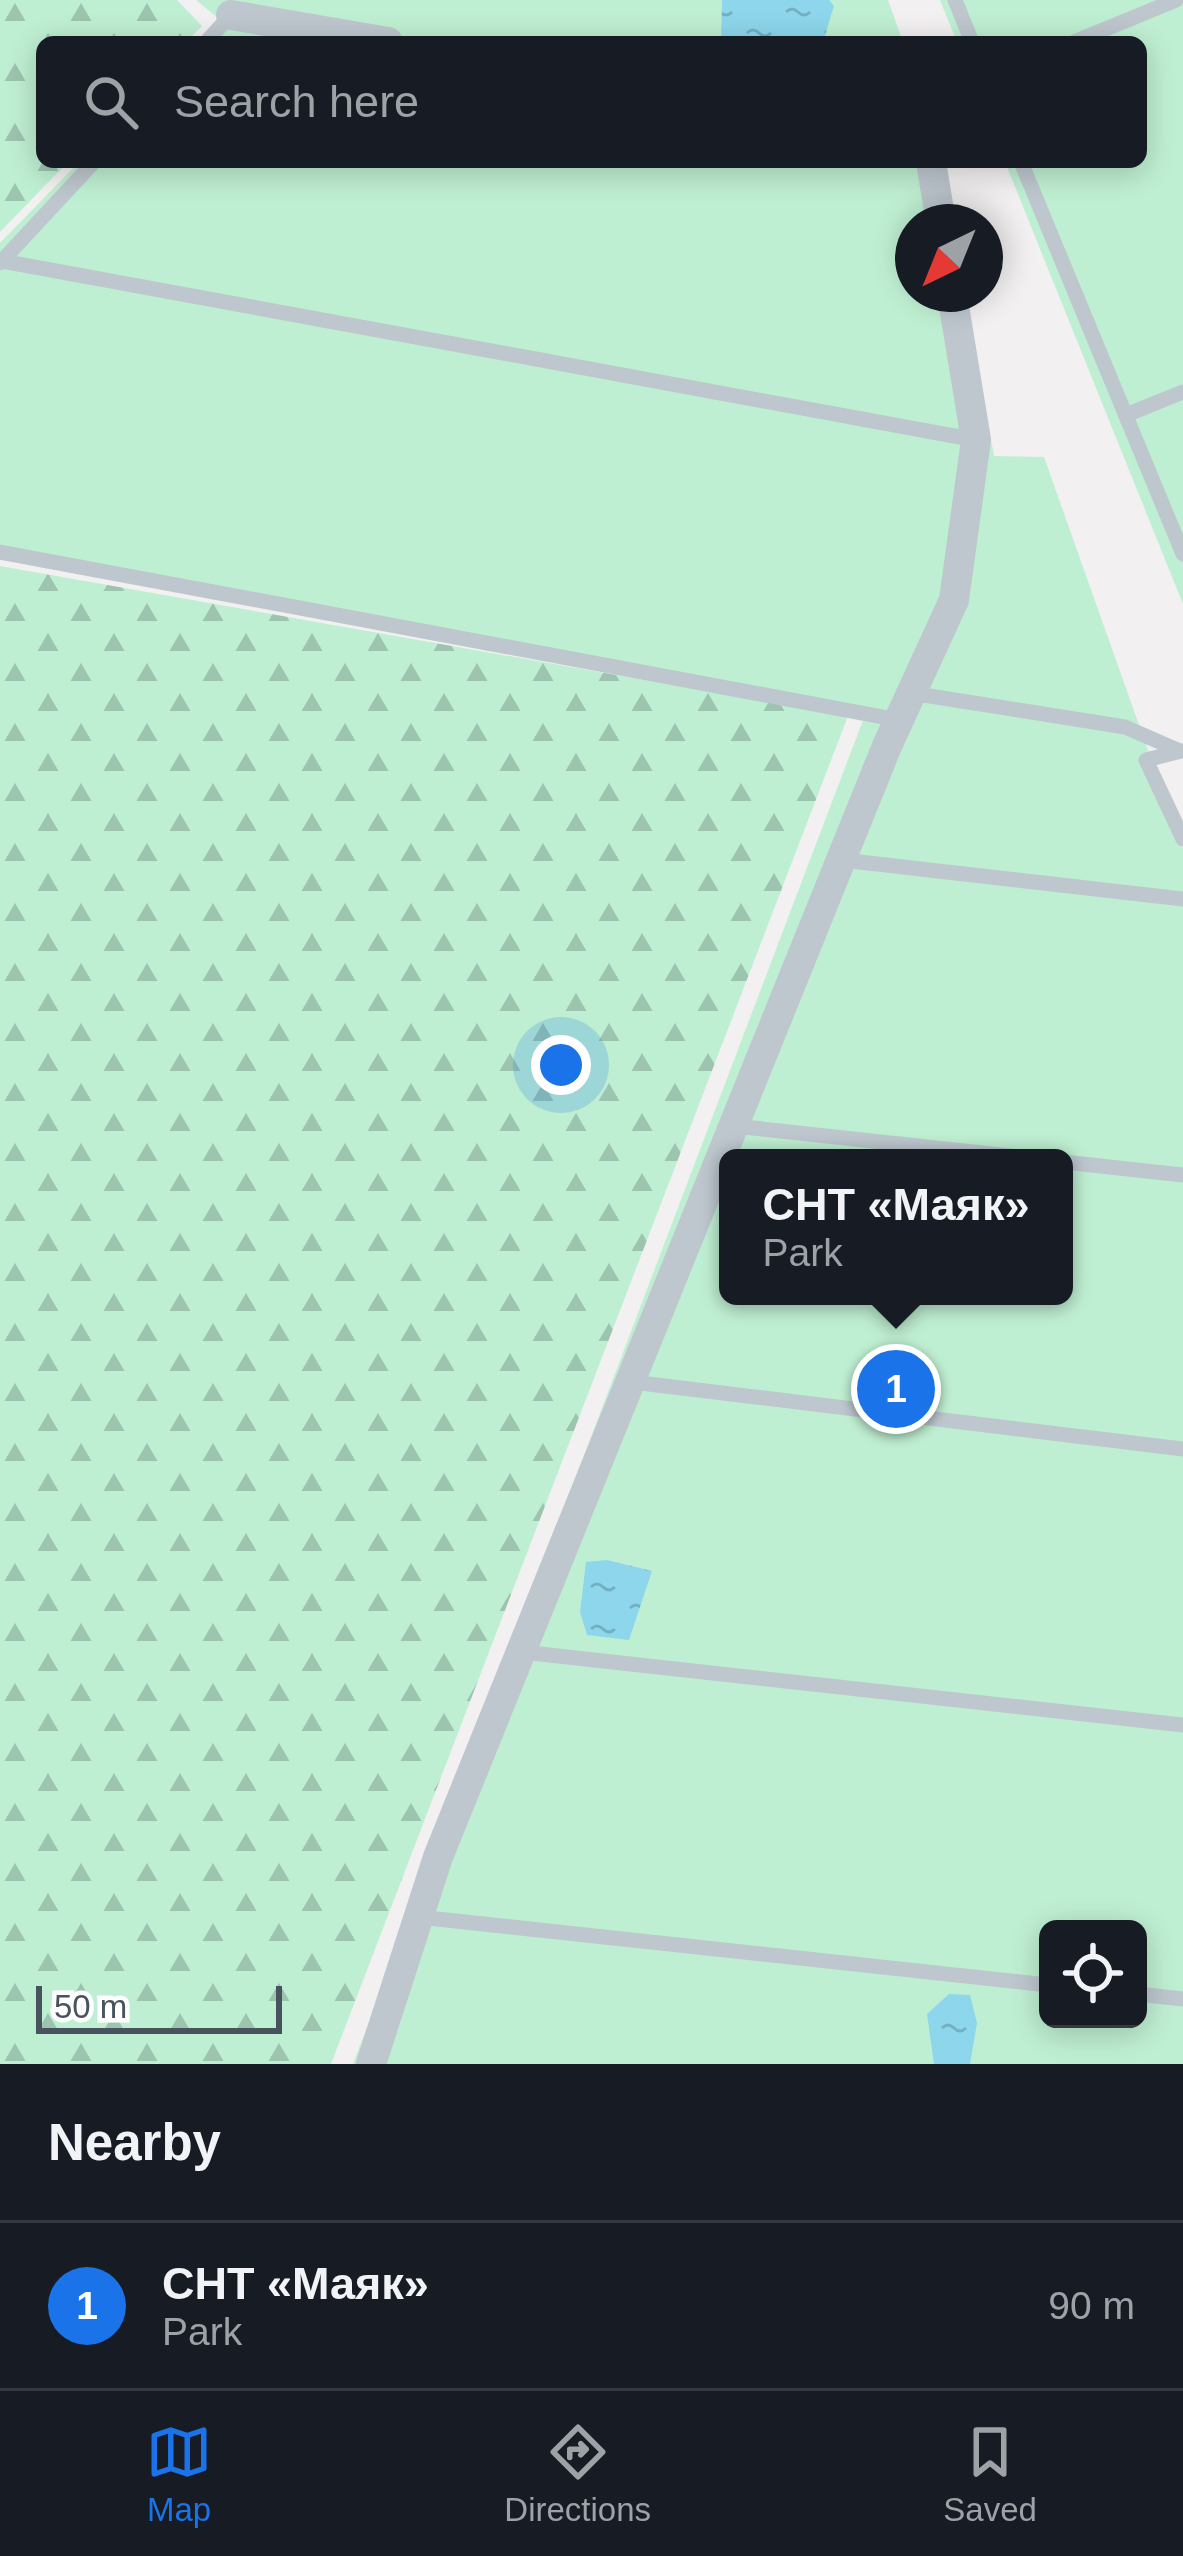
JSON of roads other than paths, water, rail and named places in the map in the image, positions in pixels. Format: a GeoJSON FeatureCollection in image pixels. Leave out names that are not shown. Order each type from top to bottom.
{"type":"FeatureCollection","features":[{"type":"Feature","properties":{"kind":"street"},"geometry":{"type":"LineString","coordinates":[[231,15],[353,36]]}},
{"type":"Feature","properties":{"kind":"street"},"geometry":{"type":"LineString","coordinates":[[932,168],[938,204]]}},
{"type":"Feature","properties":{"kind":"street"},"geometry":{"type":"LineString","coordinates":[[726,1149],[905,706],[954,600],[976,440],[955,312]]}},
{"type":"Feature","properties":{"kind":"street"},"geometry":{"type":"LineString","coordinates":[[371,2064],[438,1857],[719,1166]]}},
{"type":"Feature","properties":{"kind":"lane"},"geometry":{"type":"LineString","coordinates":[[955,0],[970,36]]}},
{"type":"Feature","properties":{"kind":"lane"},"geometry":{"type":"LineString","coordinates":[[1089,36],[1176,0]]}},
{"type":"Feature","properties":{"kind":"lane"},"geometry":{"type":"LineString","coordinates":[[212,36],[231,15]]}},
{"type":"Feature","properties":{"kind":"lane"},"geometry":{"type":"LineString","coordinates":[[1,262],[88,168]]}},
{"type":"Feature","properties":{"kind":"lane"},"geometry":{"type":"LineString","coordinates":[[1024,168],[1183,554]]}},
{"type":"Feature","properties":{"kind":"lane"},"geometry":{"type":"LineString","coordinates":[[1,262],[976,440]]}},
{"type":"Feature","properties":{"kind":"lane"},"geometry":{"type":"LineString","coordinates":[[1126,415],[1183,392]]}},
{"type":"Feature","properties":{"kind":"lane"},"geometry":{"type":"LineString","coordinates":[[0,552],[905,706],[1125,727],[1181,751]]}},
{"type":"Feature","properties":{"kind":"lane"},"geometry":{"type":"LineString","coordinates":[[1181,751],[1146,760],[1183,839]]}},
{"type":"Feature","properties":{"kind":"lane"},"geometry":{"type":"LineString","coordinates":[[842,860],[1183,899]]}},
{"type":"Feature","properties":{"kind":"lane"},"geometry":{"type":"LineString","coordinates":[[735,1126],[946,1149]]}},
{"type":"Feature","properties":{"kind":"lane"},"geometry":{"type":"LineString","coordinates":[[1073,1163],[1183,1175]]}},
{"type":"Feature","properties":{"kind":"lane"},"geometry":{"type":"LineString","coordinates":[[632,1382],[1183,1449]]}},
{"type":"Feature","properties":{"kind":"lane"},"geometry":{"type":"LineString","coordinates":[[522,1652],[1183,1725]]}},
{"type":"Feature","properties":{"kind":"lane"},"geometry":{"type":"LineString","coordinates":[[419,1917],[1039,1984]]}},
{"type":"Feature","properties":{"kind":"lane"},"geometry":{"type":"LineString","coordinates":[[1147,1995],[1183,1999]]}},
{"type":"Feature","properties":{"kind":"water"},"geometry":{"type":"Polygon","coordinates":[[[722,0],[829,0],[834,6],[825,36],[721,36],[722,0]]]}},
{"type":"Feature","properties":{"kind":"water"},"geometry":{"type":"Polygon","coordinates":[[[607,1560],[652,1571],[629,1640],[587,1635],[580,1612],[586,1562],[607,1560]]]}},
{"type":"Feature","properties":{"kind":"water"},"geometry":{"type":"Polygon","coordinates":[[[949,1994],[970,1995],[977,2023],[970,2064],[934,2064],[927,2014],[949,1994]]]}},
{"type":"Feature","properties":{"kind":"place","name":"СНТ «Маяк»"},"geometry":{"type":"Point","coordinates":[896,1389]}}]}
